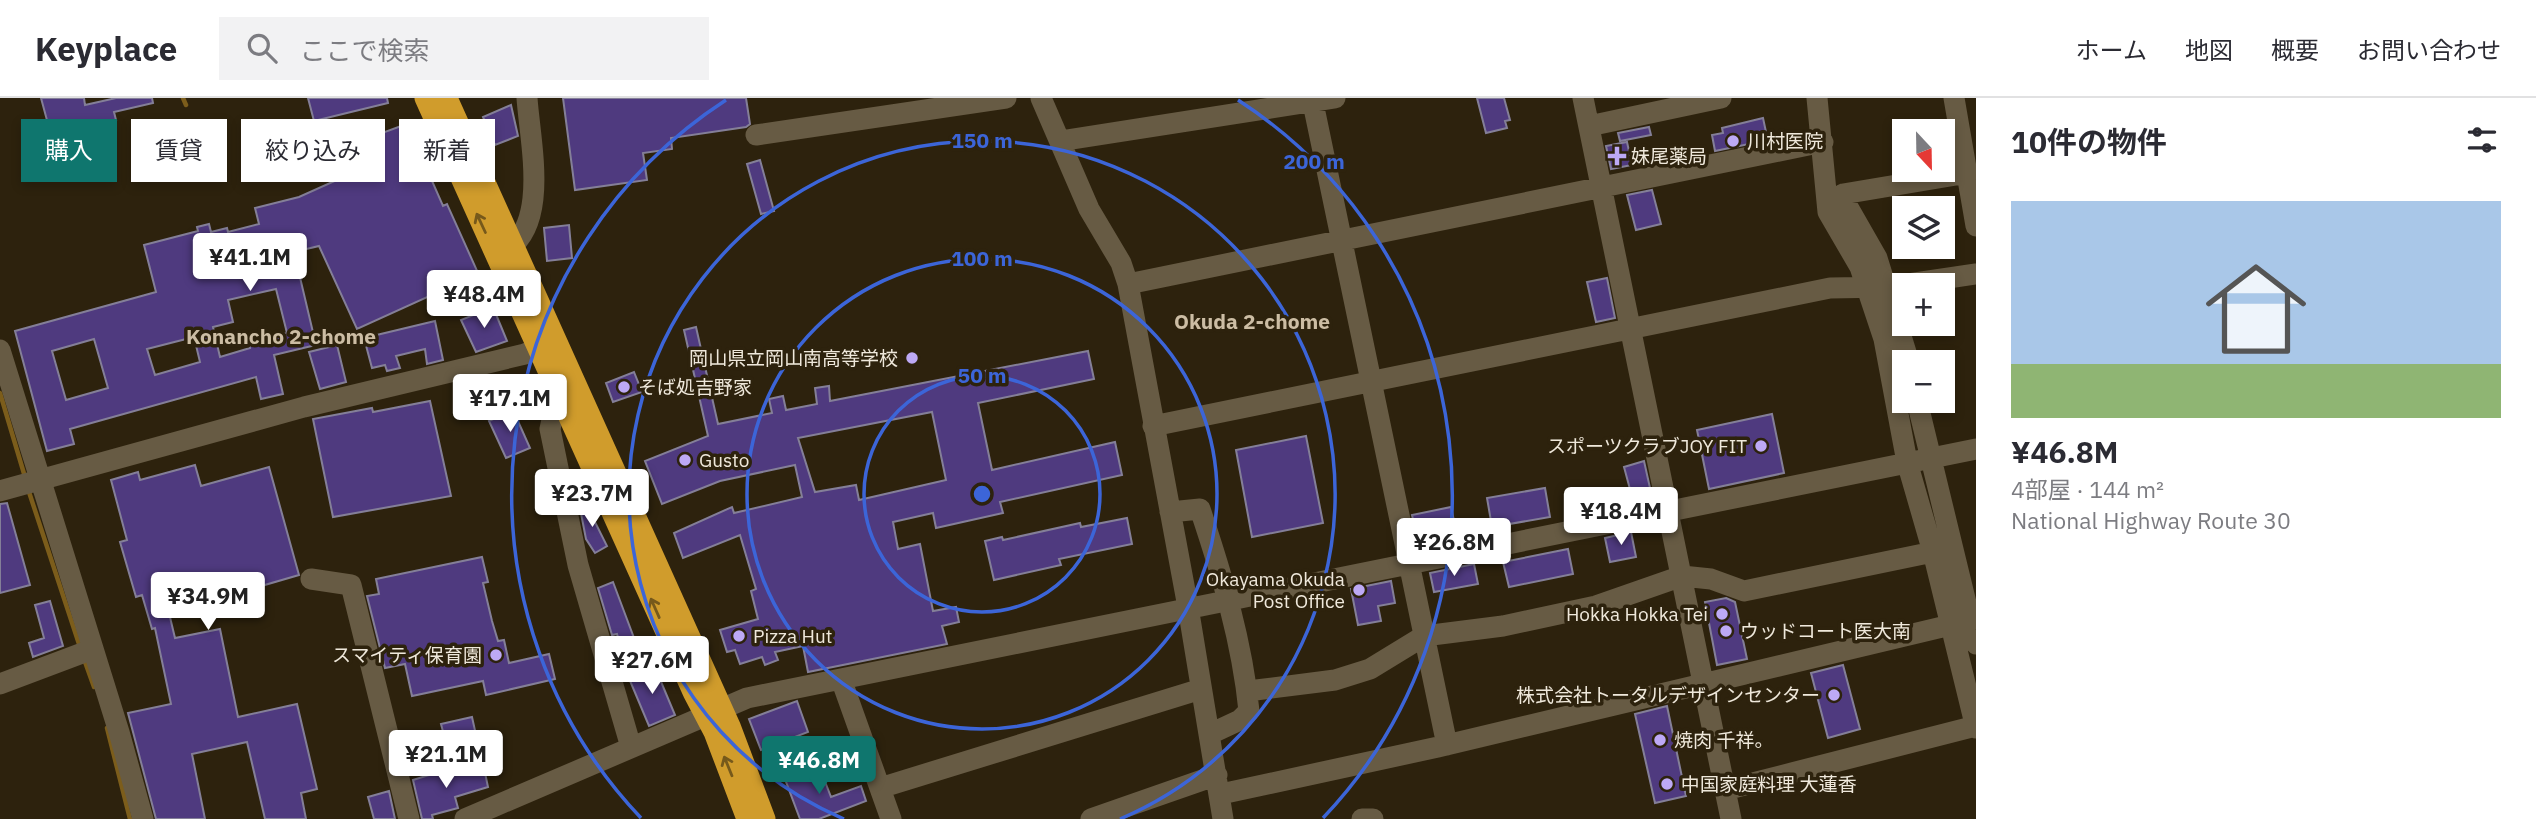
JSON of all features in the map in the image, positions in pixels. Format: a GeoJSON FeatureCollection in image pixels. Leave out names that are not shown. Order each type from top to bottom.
{"type":"FeatureCollection","features":[{"type":"Feature","properties":{"kind":"highway"},"geometry":{"type":"LineString","coordinates":[[425,98],[505,251],[559,340],[713,711],[747,819]]}},
{"type":"Feature","properties":{"kind":"highway"},"geometry":{"type":"LineString","coordinates":[[447,98],[539,349],[765,819]]}},
{"type":"Feature","properties":{"kind":"street"},"geometry":{"type":"LineString","coordinates":[[505,251],[526,231],[534,198],[527,98]]}},
{"type":"Feature","properties":{"kind":"street"},"geometry":{"type":"LineString","coordinates":[[756,135],[1006,98]]}},
{"type":"Feature","properties":{"kind":"street"},"geometry":{"type":"LineString","coordinates":[[1041,98],[1089,209],[1121,263],[1128,284],[1188,607],[1223,819]]}},
{"type":"Feature","properties":{"kind":"street"},"geometry":{"type":"LineString","coordinates":[[1060,141],[1335,98]]}},
{"type":"Feature","properties":{"kind":"street"},"geometry":{"type":"LineString","coordinates":[[1583,98],[1731,819]]}},
{"type":"Feature","properties":{"kind":"street"},"geometry":{"type":"LineString","coordinates":[[1589,126],[1721,98]]}},
{"type":"Feature","properties":{"kind":"street"},"geometry":{"type":"LineString","coordinates":[[1817,98],[1828,212],[1860,267],[1877,287],[1904,350]]}},
{"type":"Feature","properties":{"kind":"street"},"geometry":{"type":"LineString","coordinates":[[1954,98],[1976,226]]}},
{"type":"Feature","properties":{"kind":"street"},"geometry":{"type":"LineString","coordinates":[[1313,103],[1447,744]]}},
{"type":"Feature","properties":{"kind":"street"},"geometry":{"type":"LineString","coordinates":[[1128,284],[1601,185],[1823,142]]}},
{"type":"Feature","properties":{"kind":"street"},"geometry":{"type":"LineString","coordinates":[[1968,173],[1843,194],[1844,202],[1877,258],[1877,287],[1907,462],[1933,552],[1976,644]]}},
{"type":"Feature","properties":{"kind":"street"},"geometry":{"type":"LineString","coordinates":[[1153,426],[1830,288],[1877,287],[1976,274]]}},
{"type":"Feature","properties":{"kind":"street"},"geometry":{"type":"LineString","coordinates":[[24,484],[304,407],[539,349],[559,340]]}},
{"type":"Feature","properties":{"kind":"street"},"geometry":{"type":"LineString","coordinates":[[0,350],[24,484],[142,819]]}},
{"type":"Feature","properties":{"kind":"street"},"geometry":{"type":"LineString","coordinates":[[558,392],[550,429],[597,637],[631,747]]}},
{"type":"Feature","properties":{"kind":"street"},"geometry":{"type":"LineString","coordinates":[[1725,790],[1976,727],[1965,621],[1919,413]]}},
{"type":"Feature","properties":{"kind":"street"},"geometry":{"type":"LineString","coordinates":[[466,819],[747,698],[1667,509],[1976,449]]}},
{"type":"Feature","properties":{"kind":"street"},"geometry":{"type":"LineString","coordinates":[[1170,512],[1200,509],[1230,599],[1248,691],[1250,711],[1240,720],[1210,734]]}},
{"type":"Feature","properties":{"kind":"street"},"geometry":{"type":"LineString","coordinates":[[1248,691],[1335,680],[1370,669],[1424,636],[1503,626],[1596,606],[1682,576],[1712,579],[1744,591],[1933,552]]}},
{"type":"Feature","properties":{"kind":"street"},"geometry":{"type":"LineString","coordinates":[[311,579],[351,585],[409,819]]}},
{"type":"Feature","properties":{"kind":"street"},"geometry":{"type":"LineString","coordinates":[[1091,819],[1219,784],[1447,744],[1965,621]]}},
{"type":"Feature","properties":{"kind":"street"},"geometry":{"type":"LineString","coordinates":[[0,684],[85,652]]}},
{"type":"Feature","properties":{"kind":"street"},"geometry":{"type":"LineString","coordinates":[[841,679],[891,819]]}},
{"type":"Feature","properties":{"kind":"street"},"geometry":{"type":"LineString","coordinates":[[880,788],[1201,689]]}},
{"type":"Feature","properties":{"kind":"street"},"geometry":{"type":"LineString","coordinates":[[1362,819],[1373,819]]}},
{"type":"Feature","properties":{"kind":"building"},"geometry":{"type":"Polygon","coordinates":[[[41,98],[84,98],[85,105],[116,98],[152,98],[153,103],[114,112],[116,119],[47,119],[41,98]]]}},
{"type":"Feature","properties":{"kind":"building"},"geometry":{"type":"Polygon","coordinates":[[[308,98],[387,98],[388,103],[313,119],[308,98]]]}},
{"type":"Feature","properties":{"kind":"building"},"geometry":{"type":"Polygon","coordinates":[[[563,98],[746,98],[750,124],[746,127],[671,138],[672,149],[643,153],[647,180],[575,190],[563,98]]]}},
{"type":"Feature","properties":{"kind":"building"},"geometry":{"type":"Polygon","coordinates":[[[1477,98],[1504,98],[1510,120],[1505,121],[1507,128],[1486,133],[1477,98]]]}},
{"type":"Feature","properties":{"kind":"building"},"geometry":{"type":"Polygon","coordinates":[[[511,105],[518,136],[495,145],[495,119],[483,117],[511,105]]]}},
{"type":"Feature","properties":{"kind":"building","name":"川村医院"},"geometry":{"type":"Polygon","coordinates":[[[1763,118],[1766,132],[1753,135],[1754,143],[1715,151],[1712,135],[1723,133],[1722,128],[1763,118]]]}},
{"type":"Feature","properties":{"kind":"building"},"geometry":{"type":"Polygon","coordinates":[[[399,127],[399,182],[432,182],[443,206],[447,204],[478,273],[357,329],[319,246],[294,252],[316,345],[274,355],[283,394],[261,399],[256,377],[70,429],[74,444],[47,451],[15,331],[156,292],[144,245],[198,231],[197,227],[209,224],[211,232],[227,228],[228,232],[259,224],[255,208],[299,197],[332,182],[385,182],[385,132],[399,127]],[[276,289],[228,300],[233,322],[213,327],[220,357],[250,348],[249,343],[287,333],[276,289]],[[194,337],[147,349],[155,375],[200,362],[194,337]],[[94,339],[52,351],[66,400],[108,388],[94,339]]]}},
{"type":"Feature","properties":{"kind":"building"},"geometry":{"type":"Polygon","coordinates":[[[1649,127],[1651,135],[1620,141],[1618,133],[1649,127]]]}},
{"type":"Feature","properties":{"kind":"building","name":"妹尾薬局"},"geometry":{"type":"Polygon","coordinates":[[[1627,142],[1632,165],[1611,169],[1606,146],[1627,142]]]}},
{"type":"Feature","properties":{"kind":"building"},"geometry":{"type":"Polygon","coordinates":[[[760,160],[774,211],[761,214],[747,164],[760,160]]]}},
{"type":"Feature","properties":{"kind":"building"},"geometry":{"type":"Polygon","coordinates":[[[1652,190],[1661,224],[1636,230],[1627,195],[1652,190]]]}},
{"type":"Feature","properties":{"kind":"building"},"geometry":{"type":"Polygon","coordinates":[[[569,225],[572,258],[547,261],[544,228],[569,225]]]}},
{"type":"Feature","properties":{"kind":"building"},"geometry":{"type":"Polygon","coordinates":[[[1607,278],[1615,318],[1596,322],[1587,282],[1607,278]]]}},
{"type":"Feature","properties":{"kind":"building"},"geometry":{"type":"Polygon","coordinates":[[[493,307],[507,341],[476,352],[461,320],[493,307]]]}},
{"type":"Feature","properties":{"kind":"building"},"geometry":{"type":"Polygon","coordinates":[[[435,321],[443,360],[427,364],[425,349],[396,356],[400,368],[387,371],[385,365],[372,368],[364,338],[435,321]]]}},
{"type":"Feature","properties":{"kind":"building"},"geometry":{"type":"Polygon","coordinates":[[[696,327],[718,424],[772,413],[769,399],[783,396],[786,410],[817,404],[815,388],[829,386],[830,401],[1088,351],[1094,379],[978,403],[992,470],[1115,442],[1122,475],[1000,502],[1003,513],[936,528],[933,513],[893,522],[898,549],[920,544],[933,611],[956,607],[959,622],[942,626],[947,644],[808,672],[803,646],[775,652],[778,660],[765,665],[762,657],[740,664],[735,650],[727,652],[720,630],[758,619],[751,591],[756,589],[740,535],[683,558],[674,533],[732,507],[734,513],[802,497],[795,465],[720,481],[662,504],[645,461],[708,436],[684,330],[696,327]],[[932,412],[798,438],[815,492],[856,485],[859,500],[946,480],[932,412]]]}},
{"type":"Feature","properties":{"kind":"building"},"geometry":{"type":"Polygon","coordinates":[[[337,345],[346,382],[320,389],[309,352],[337,345]]]}},
{"type":"Feature","properties":{"kind":"building"},"geometry":{"type":"Polygon","coordinates":[[[634,372],[642,392],[613,402],[606,383],[634,372]]]}},
{"type":"Feature","properties":{"kind":"building"},"geometry":{"type":"Polygon","coordinates":[[[430,401],[451,496],[333,517],[313,419],[372,408],[373,412],[430,401]]]}},
{"type":"Feature","properties":{"kind":"building"},"geometry":{"type":"Polygon","coordinates":[[[513,410],[530,448],[506,458],[489,421],[513,410]]]}},
{"type":"Feature","properties":{"kind":"building"},"geometry":{"type":"Polygon","coordinates":[[[1772,414],[1784,473],[1709,489],[1697,430],[1772,414]]]}},
{"type":"Feature","properties":{"kind":"building"},"geometry":{"type":"Polygon","coordinates":[[[1306,436],[1323,523],[1252,537],[1236,450],[1306,436]]]}},
{"type":"Feature","properties":{"kind":"building"},"geometry":{"type":"Polygon","coordinates":[[[1644,461],[1650,488],[1631,493],[1624,467],[1644,461]]]}},
{"type":"Feature","properties":{"kind":"building"},"geometry":{"type":"Polygon","coordinates":[[[195,465],[201,486],[269,467],[299,575],[169,613],[175,638],[220,629],[238,717],[297,704],[317,789],[301,793],[306,819],[265,819],[247,742],[192,754],[205,819],[156,819],[128,713],[171,704],[155,628],[152,629],[142,595],[136,597],[120,542],[127,540],[111,480],[138,472],[140,480],[195,465]]]}},
{"type":"Feature","properties":{"kind":"building"},"geometry":{"type":"Polygon","coordinates":[[[1545,488],[1550,517],[1492,527],[1487,498],[1545,488]]]}},
{"type":"Feature","properties":{"kind":"building"},"geometry":{"type":"Polygon","coordinates":[[[584,500],[607,546],[595,553],[586,539],[579,503],[584,500]]]}},
{"type":"Feature","properties":{"kind":"building"},"geometry":{"type":"Polygon","coordinates":[[[7,503],[30,585],[0,593],[0,504],[7,503]]]}},
{"type":"Feature","properties":{"kind":"building"},"geometry":{"type":"Polygon","coordinates":[[[1451,507],[1458,539],[1419,547],[1412,515],[1451,507]]]}},
{"type":"Feature","properties":{"kind":"building"},"geometry":{"type":"Polygon","coordinates":[[[1127,518],[1132,544],[1059,559],[1061,565],[994,580],[985,541],[1002,537],[1003,540],[1080,523],[1081,527],[1127,518]]]}},
{"type":"Feature","properties":{"kind":"building"},"geometry":{"type":"Polygon","coordinates":[[[1631,532],[1636,557],[1610,562],[1605,538],[1631,532]]]}},
{"type":"Feature","properties":{"kind":"building"},"geometry":{"type":"Polygon","coordinates":[[[1568,549],[1573,574],[1509,587],[1503,562],[1568,549]]]}},
{"type":"Feature","properties":{"kind":"building"},"geometry":{"type":"Polygon","coordinates":[[[482,557],[488,582],[483,583],[492,621],[498,641],[504,640],[509,663],[549,654],[555,679],[486,695],[483,681],[412,696],[405,664],[385,668],[367,596],[379,594],[376,579],[482,557]]]}},
{"type":"Feature","properties":{"kind":"building"},"geometry":{"type":"Polygon","coordinates":[[[1474,564],[1478,584],[1434,592],[1430,573],[1474,564]]]}},
{"type":"Feature","properties":{"kind":"building"},"geometry":{"type":"Polygon","coordinates":[[[1391,581],[1395,603],[1378,606],[1381,621],[1358,625],[1351,589],[1391,581]]]}},
{"type":"Feature","properties":{"kind":"building"},"geometry":{"type":"Polygon","coordinates":[[[613,582],[634,638],[620,644],[617,634],[612,635],[598,588],[613,582]]]}},
{"type":"Feature","properties":{"kind":"building","name":"ウッドコート医大南"},"geometry":{"type":"Polygon","coordinates":[[[1726,598],[1735,602],[1747,659],[1717,665],[1705,602],[1726,598]]]}},
{"type":"Feature","properties":{"kind":"building"},"geometry":{"type":"Polygon","coordinates":[[[50,601],[63,646],[33,657],[29,643],[44,638],[35,605],[50,601]]]}},
{"type":"Feature","properties":{"kind":"building"},"geometry":{"type":"Polygon","coordinates":[[[654,665],[675,715],[649,726],[628,676],[654,665]]]}},
{"type":"Feature","properties":{"kind":"building"},"geometry":{"type":"Polygon","coordinates":[[[1843,665],[1860,729],[1828,738],[1811,673],[1843,665]]]}},
{"type":"Feature","properties":{"kind":"building"},"geometry":{"type":"Polygon","coordinates":[[[797,701],[808,732],[761,750],[749,719],[797,701]]]}},
{"type":"Feature","properties":{"kind":"building"},"geometry":{"type":"Polygon","coordinates":[[[1667,706],[1686,796],[1655,803],[1635,714],[1667,706]]]}},
{"type":"Feature","properties":{"kind":"building"},"geometry":{"type":"Polygon","coordinates":[[[472,717],[476,735],[446,743],[441,724],[472,717]]]}},
{"type":"Feature","properties":{"kind":"building"},"geometry":{"type":"Polygon","coordinates":[[[819,766],[831,797],[861,786],[866,801],[819,819],[800,819],[785,779],[819,766]]]}},
{"type":"Feature","properties":{"kind":"building"},"geometry":{"type":"Polygon","coordinates":[[[484,768],[488,787],[455,797],[458,808],[432,815],[433,819],[422,819],[413,780],[448,769],[450,776],[484,768]]]}},
{"type":"Feature","properties":{"kind":"building"},"geometry":{"type":"Polygon","coordinates":[[[389,791],[395,819],[374,819],[368,797],[389,791]]]}},
{"type":"Feature","properties":{"kind":"waterway"},"geometry":{"type":"LineString","coordinates":[[183,98],[186,105]]}},
{"type":"Feature","properties":{"kind":"waterway"},"geometry":{"type":"LineString","coordinates":[[0,393],[25,477]]}},
{"type":"Feature","properties":{"kind":"waterway"},"geometry":{"type":"LineString","coordinates":[[28,489],[80,647]]}},
{"type":"Feature","properties":{"kind":"waterway"},"geometry":{"type":"LineString","coordinates":[[84,659],[94,687]]}},
{"type":"Feature","properties":{"kind":"waterway"},"geometry":{"type":"LineString","coordinates":[[107,728],[130,819]]}},
{"type":"Feature","properties":{"kind":"place","name":"川村医院"},"geometry":{"type":"Point","coordinates":[1733,141]}},
{"type":"Feature","properties":{"kind":"place","name":"妹尾薬局"},"geometry":{"type":"Point","coordinates":[1617,156]}},
{"type":"Feature","properties":{"kind":"place","name":"岡山県立岡山南高等学校"},"geometry":{"type":"Point","coordinates":[912,358]}},
{"type":"Feature","properties":{"kind":"place","name":"そば処吉野家"},"geometry":{"type":"Point","coordinates":[624,387]}},
{"type":"Feature","properties":{"kind":"place","name":"スポーツクラブJOY FIT"},"geometry":{"type":"Point","coordinates":[1761,446]}},
{"type":"Feature","properties":{"kind":"place","name":"Gusto"},"geometry":{"type":"Point","coordinates":[685,460]}},
{"type":"Feature","properties":{"kind":"place","name":"Okayama Okuda Post Office"},"geometry":{"type":"Point","coordinates":[1359,590]}},
{"type":"Feature","properties":{"kind":"place","name":"Hokka Hokka Tei"},"geometry":{"type":"Point","coordinates":[1722,614]}},
{"type":"Feature","properties":{"kind":"place","name":"ウッドコート医大南"},"geometry":{"type":"Point","coordinates":[1726,631]}},
{"type":"Feature","properties":{"kind":"place","name":"Pizza Hut"},"geometry":{"type":"Point","coordinates":[739,636]}},
{"type":"Feature","properties":{"kind":"place","name":"スマイティ保育園"},"geometry":{"type":"Point","coordinates":[496,655]}},
{"type":"Feature","properties":{"kind":"place","name":"株式会社トータルデザインセンター"},"geometry":{"type":"Point","coordinates":[1834,695]}},
{"type":"Feature","properties":{"kind":"place","name":"焼肉 千祥。"},"geometry":{"type":"Point","coordinates":[1660,740]}},
{"type":"Feature","properties":{"kind":"place","name":"中国家庭料理 大蓮香"},"geometry":{"type":"Point","coordinates":[1667,784]}},
{"type":"Feature","properties":{"kind":"district","name":"Okuda 2-chome"},"geometry":{"type":"Point","coordinates":[1252,321]}},
{"type":"Feature","properties":{"kind":"district","name":"Konancho 2-chome"},"geometry":{"type":"Point","coordinates":[281,336]}}]}
